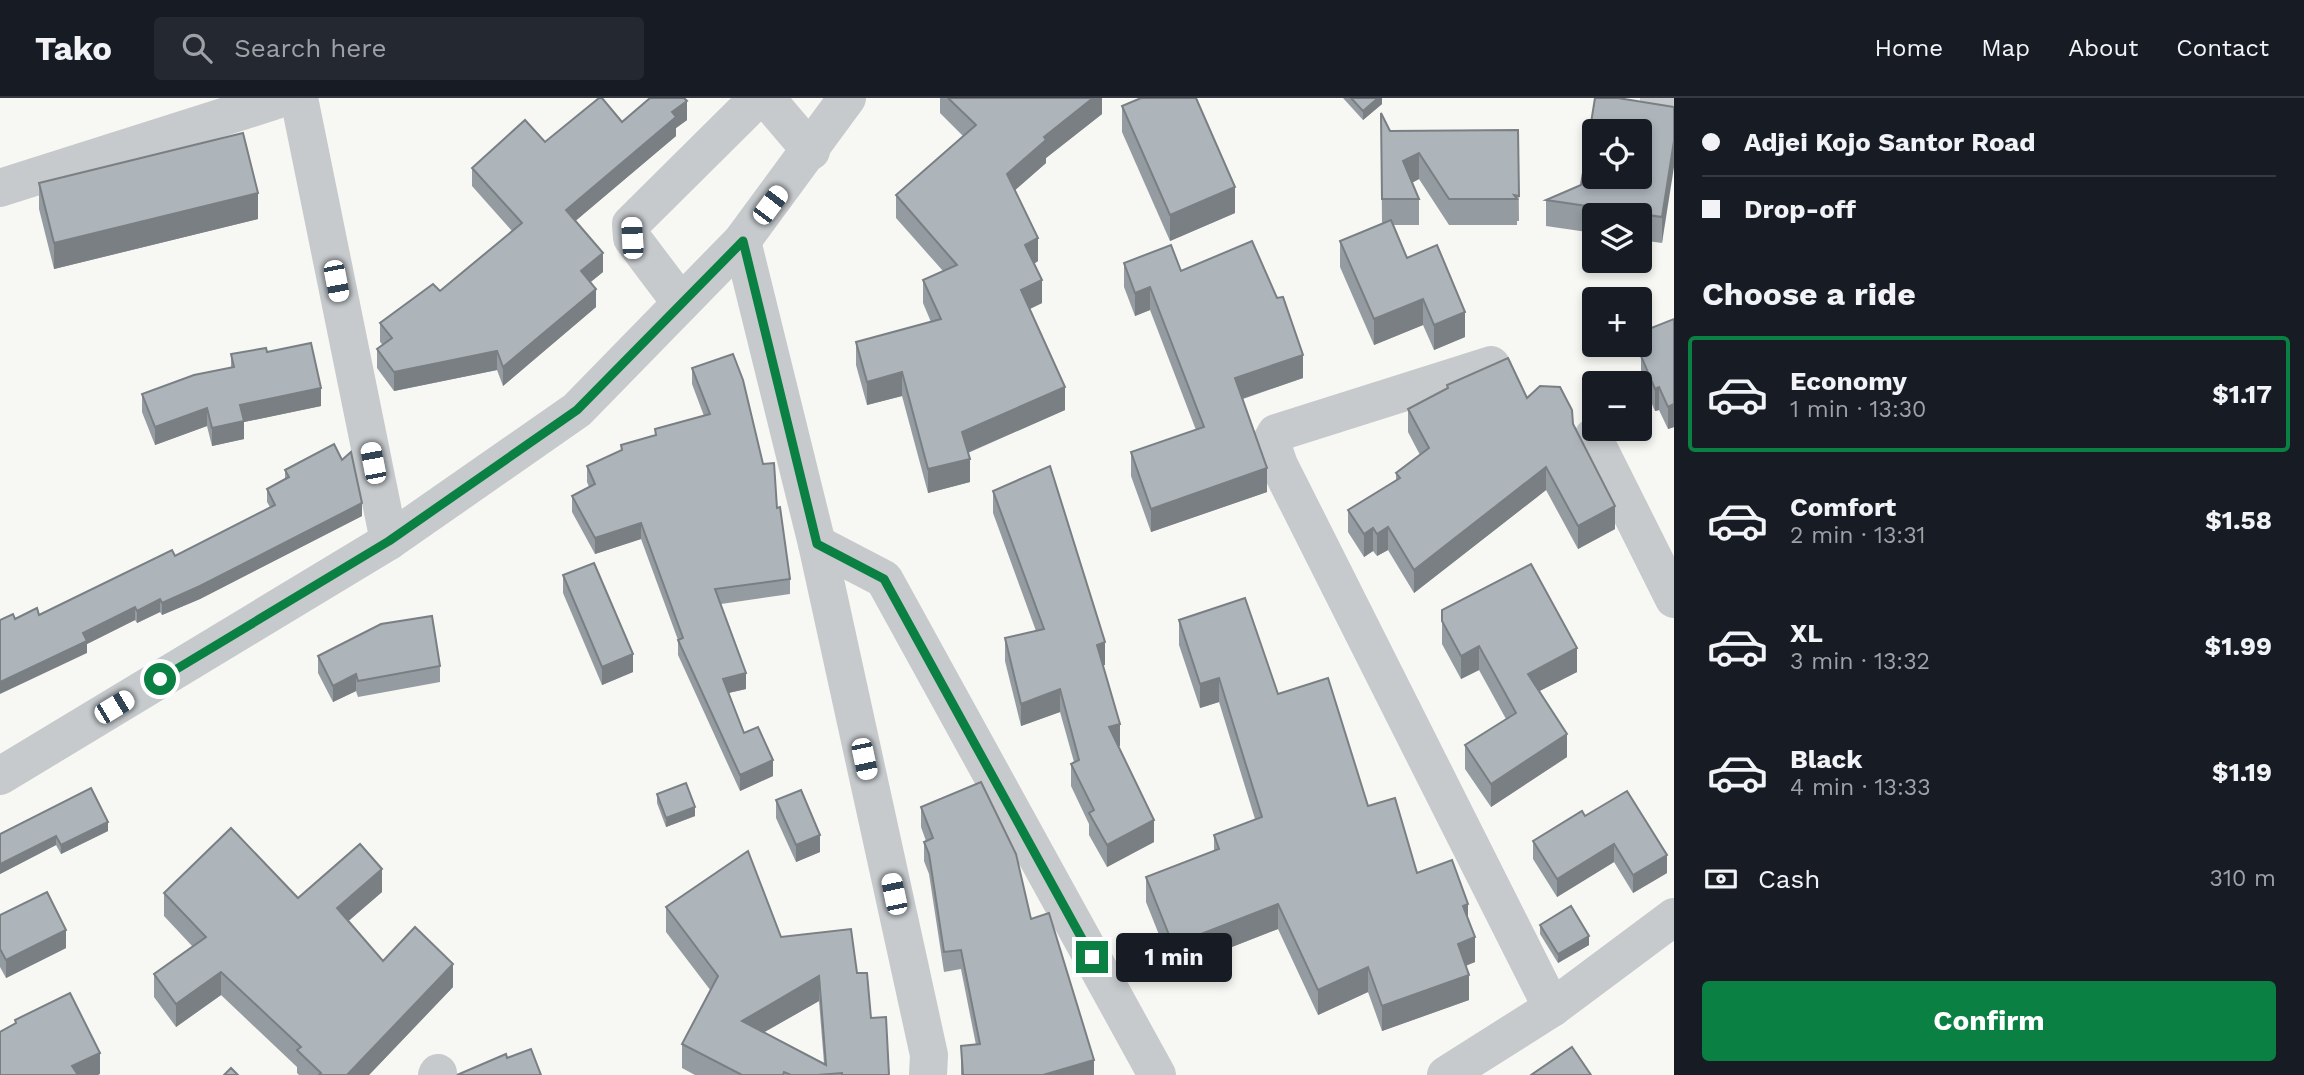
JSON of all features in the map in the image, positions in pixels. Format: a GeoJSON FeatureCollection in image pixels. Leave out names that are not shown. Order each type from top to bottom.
{"type":"FeatureCollection","features":[{"type":"Feature","properties":{"kind":"street"},"geometry":{"type":"LineString","coordinates":[[0,188],[283,98]]}},
{"type":"Feature","properties":{"kind":"street"},"geometry":{"type":"LineString","coordinates":[[299,98],[389,541]]}},
{"type":"Feature","properties":{"kind":"street"},"geometry":{"type":"LineString","coordinates":[[681,303],[632,238],[631,224],[758,98]]}},
{"type":"Feature","properties":{"kind":"street"},"geometry":{"type":"LineString","coordinates":[[766,98],[811,151]]}},
{"type":"Feature","properties":{"kind":"street"},"geometry":{"type":"LineString","coordinates":[[0,775],[389,541],[577,410],[743,241],[847,98]]}},
{"type":"Feature","properties":{"kind":"street"},"geometry":{"type":"LineString","coordinates":[[1659,98],[1674,101]]}},
{"type":"Feature","properties":{"kind":"street"},"geometry":{"type":"LineString","coordinates":[[743,241],[817,544],[929,1055],[928,1075]]}},
{"type":"Feature","properties":{"kind":"street"},"geometry":{"type":"LineString","coordinates":[[1491,365],[1276,433],[1271,442],[1285,477],[1552,1008]]}},
{"type":"Feature","properties":{"kind":"street"},"geometry":{"type":"LineString","coordinates":[[1594,441],[1674,599]]}},
{"type":"Feature","properties":{"kind":"street"},"geometry":{"type":"LineString","coordinates":[[817,544],[884,579],[1157,1075]]}},
{"type":"Feature","properties":{"kind":"street"},"geometry":{"type":"LineString","coordinates":[[1446,1075],[1552,1008],[1674,917]]}},
{"type":"Feature","properties":{"kind":"building"},"geometry":{"type":"Polygon","coordinates":[[[602,98],[622,122],[650,98],[684,98],[687,101],[672,112],[676,117],[566,210],[603,253],[581,271],[596,289],[503,367],[497,351],[394,372],[377,349],[392,338],[380,323],[433,284],[440,291],[522,223],[472,168],[525,120],[545,142],[602,98]]]}},
{"type":"Feature","properties":{"kind":"building"},"geometry":{"type":"Polygon","coordinates":[[[948,98],[1093,98],[1044,137],[1046,140],[1007,174],[1038,238],[1025,245],[1042,280],[1021,290],[1065,387],[962,432],[970,459],[928,469],[902,372],[867,382],[856,342],[941,319],[923,280],[957,265],[896,195],[976,125],[948,98]]]}},
{"type":"Feature","properties":{"kind":"building"},"geometry":{"type":"Polygon","coordinates":[[[1141,98],[1196,98],[1235,187],[1170,215],[1122,106],[1141,98]]]}},
{"type":"Feature","properties":{"kind":"building"},"geometry":{"type":"Polygon","coordinates":[[[1351,98],[1378,98],[1363,111],[1351,98]]]}},
{"type":"Feature","properties":{"kind":"building"},"geometry":{"type":"Polygon","coordinates":[[[1595,98],[1618,98],[1674,107],[1674,141],[1662,217],[1652,216],[1652,203],[1582,203],[1582,205],[1546,200],[1581,185],[1582,179],[1582,189],[1652,189],[1652,119],[1592,119],[1595,98]]]}},
{"type":"Feature","properties":{"kind":"building"},"geometry":{"type":"Polygon","coordinates":[[[1381,113],[1390,131],[1518,130],[1519,196],[1514,195],[1517,199],[1449,199],[1419,153],[1403,161],[1419,199],[1382,199],[1381,113]]]}},
{"type":"Feature","properties":{"kind":"building"},"geometry":{"type":"Polygon","coordinates":[[[243,133],[258,193],[54,243],[39,183],[243,133]]]}},
{"type":"Feature","properties":{"kind":"building"},"geometry":{"type":"Polygon","coordinates":[[[1391,220],[1407,258],[1437,245],[1465,312],[1434,325],[1423,299],[1374,319],[1340,241],[1391,220]]]}},
{"type":"Feature","properties":{"kind":"building"},"geometry":{"type":"Polygon","coordinates":[[[1252,241],[1277,298],[1283,297],[1303,355],[1235,378],[1267,468],[1151,509],[1131,452],[1204,427],[1150,287],[1135,293],[1124,263],[1171,245],[1181,271],[1252,241]]]}},
{"type":"Feature","properties":{"kind":"building"},"geometry":{"type":"Polygon","coordinates":[[[1674,319],[1674,404],[1668,407],[1659,387],[1655,389],[1652,371],[1647,371],[1641,357],[1652,357],[1652,328],[1674,319]]]}},
{"type":"Feature","properties":{"kind":"building"},"geometry":{"type":"Polygon","coordinates":[[[311,343],[321,388],[240,405],[244,421],[212,428],[207,408],[155,427],[142,394],[194,375],[234,367],[231,354],[266,348],[267,352],[311,343]]]}},
{"type":"Feature","properties":{"kind":"building"},"geometry":{"type":"Polygon","coordinates":[[[733,354],[743,380],[763,464],[774,463],[777,508],[780,507],[790,579],[715,589],[746,673],[723,679],[744,733],[758,727],[773,760],[740,775],[678,640],[683,638],[641,523],[595,538],[572,496],[595,484],[587,466],[622,450],[621,445],[656,435],[655,429],[710,414],[692,368],[733,354]]]}},
{"type":"Feature","properties":{"kind":"building"},"geometry":{"type":"Polygon","coordinates":[[[1508,358],[1527,398],[1540,386],[1560,387],[1572,410],[1573,424],[1615,506],[1578,526],[1546,467],[1414,570],[1388,527],[1377,534],[1373,528],[1364,534],[1348,510],[1400,478],[1396,473],[1429,448],[1408,409],[1448,388],[1447,385],[1508,358]]]}},
{"type":"Feature","properties":{"kind":"building"},"geometry":{"type":"Polygon","coordinates":[[[334,444],[342,460],[351,452],[362,503],[200,586],[162,603],[160,599],[137,611],[135,607],[83,633],[87,641],[0,682],[0,620],[13,614],[15,619],[37,608],[39,615],[172,550],[175,556],[275,505],[267,489],[289,477],[285,470],[334,444]]]}},
{"type":"Feature","properties":{"kind":"building"},"geometry":{"type":"Polygon","coordinates":[[[1050,466],[1105,642],[1097,645],[1120,724],[1109,727],[1154,820],[1107,845],[1089,813],[1094,810],[1071,764],[1079,760],[1060,689],[1021,704],[1005,638],[1044,629],[993,491],[1050,466]]]}},
{"type":"Feature","properties":{"kind":"building"},"geometry":{"type":"Polygon","coordinates":[[[594,563],[633,654],[602,667],[563,575],[594,563]]]}},
{"type":"Feature","properties":{"kind":"building"},"geometry":{"type":"Polygon","coordinates":[[[1531,564],[1577,648],[1528,674],[1567,734],[1491,784],[1465,745],[1516,713],[1479,646],[1461,656],[1442,621],[1442,610],[1531,564]]]}},
{"type":"Feature","properties":{"kind":"building"},"geometry":{"type":"Polygon","coordinates":[[[1245,598],[1278,694],[1328,678],[1368,806],[1395,798],[1417,873],[1452,860],[1468,904],[1463,906],[1475,937],[1458,944],[1469,975],[1382,1006],[1368,967],[1318,990],[1278,904],[1173,945],[1146,877],[1219,849],[1214,835],[1262,817],[1219,678],[1200,684],[1179,620],[1245,598]]]}},
{"type":"Feature","properties":{"kind":"building"},"geometry":{"type":"Polygon","coordinates":[[[432,616],[440,666],[358,681],[356,674],[333,686],[318,656],[381,624],[432,616]]]}},
{"type":"Feature","properties":{"kind":"building"},"geometry":{"type":"Polygon","coordinates":[[[981,782],[1016,854],[1031,919],[1049,913],[1094,1060],[1043,1075],[963,1075],[961,1046],[980,1044],[961,950],[944,952],[929,854],[924,842],[933,838],[921,807],[981,782]]]}},
{"type":"Feature","properties":{"kind":"building"},"geometry":{"type":"Polygon","coordinates":[[[686,783],[695,807],[666,818],[657,794],[686,783]]]}},
{"type":"Feature","properties":{"kind":"building"},"geometry":{"type":"Polygon","coordinates":[[[91,788],[108,822],[61,845],[56,836],[0,864],[0,834],[91,788]]]}},
{"type":"Feature","properties":{"kind":"building"},"geometry":{"type":"Polygon","coordinates":[[[801,790],[820,835],[796,845],[776,800],[801,790]]]}},
{"type":"Feature","properties":{"kind":"building"},"geometry":{"type":"Polygon","coordinates":[[[1627,791],[1667,855],[1633,875],[1614,844],[1557,879],[1533,841],[1582,811],[1585,816],[1627,791]]]}},
{"type":"Feature","properties":{"kind":"building"},"geometry":{"type":"Polygon","coordinates":[[[231,828],[298,898],[360,844],[382,869],[337,908],[383,961],[415,927],[453,964],[347,1075],[319,1075],[321,1073],[297,1050],[301,1047],[221,972],[176,1004],[154,974],[206,937],[164,893],[231,828]]]}},
{"type":"Feature","properties":{"kind":"building"},"geometry":{"type":"Polygon","coordinates":[[[748,851],[781,937],[851,929],[857,973],[867,973],[871,1018],[886,1017],[889,1075],[791,1075],[784,1072],[783,1075],[742,1075],[682,1044],[718,976],[666,907],[748,851]],[[819,976],[742,1021],[826,1065],[819,976]]]}},
{"type":"Feature","properties":{"kind":"building"},"geometry":{"type":"Polygon","coordinates":[[[47,892],[66,930],[6,960],[0,949],[0,915],[47,892]]]}},
{"type":"Feature","properties":{"kind":"building"},"geometry":{"type":"Polygon","coordinates":[[[1571,906],[1589,936],[1558,954],[1540,925],[1571,906]]]}},
{"type":"Feature","properties":{"kind":"building"},"geometry":{"type":"Polygon","coordinates":[[[70,993],[100,1053],[72,1066],[78,1075],[0,1075],[0,1032],[16,1023],[15,1020],[70,993]]]}},
{"type":"Feature","properties":{"kind":"building"},"geometry":{"type":"Polygon","coordinates":[[[1572,1047],[1591,1075],[1531,1075],[1572,1047]]]}},
{"type":"Feature","properties":{"kind":"building"},"geometry":{"type":"Polygon","coordinates":[[[531,1049],[541,1075],[457,1075],[506,1054],[507,1058],[531,1049]]]}},
{"type":"Feature","properties":{"kind":"building"},"geometry":{"type":"Polygon","coordinates":[[[231,1068],[238,1075],[224,1075],[231,1068]]]}},
{"type":"Feature","properties":{"kind":"route"},"geometry":{"type":"LineString","coordinates":[[160,679],[389,541],[577,410],[743,241],[817,544],[884,579],[1092,957]]}}]}
